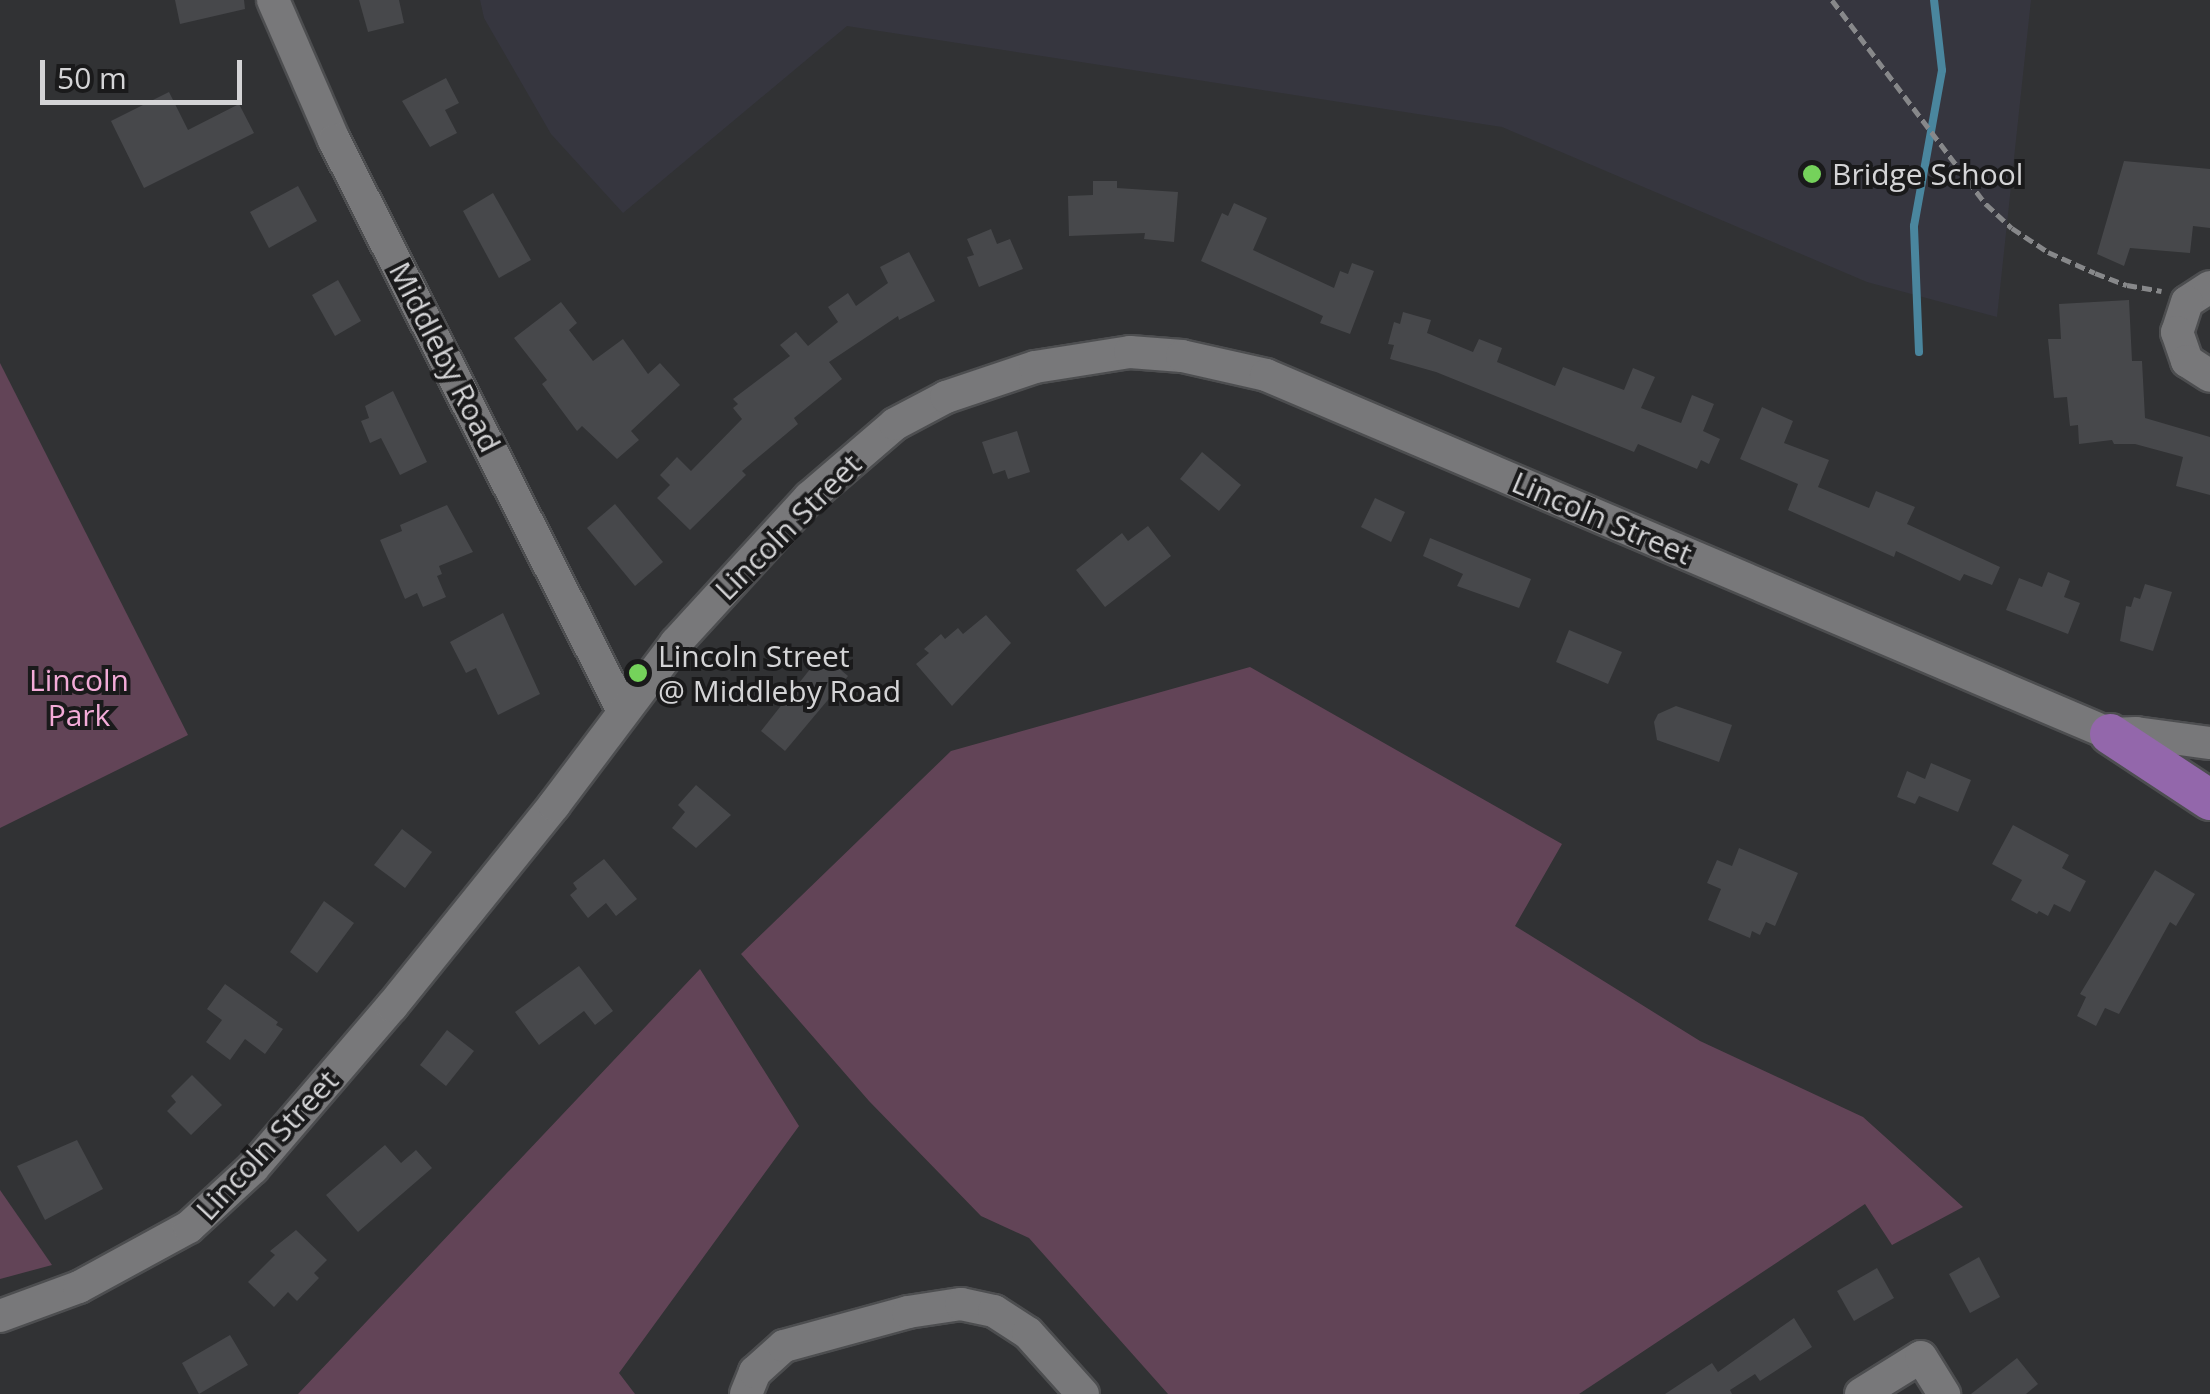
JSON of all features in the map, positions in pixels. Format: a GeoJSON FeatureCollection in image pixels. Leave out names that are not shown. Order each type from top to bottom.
{"type":"FeatureCollection","features":[{"type":"Feature","properties":{"kind":"main road"},"geometry":{"type":"LineString","coordinates":[[2110,734],[2210,800]]}},
{"type":"Feature","properties":{"kind":"street","name":"Middleby Road"},"geometry":{"type":"LineString","coordinates":[[272,0],[334,140],[623,711]]}},
{"type":"Feature","properties":{"kind":"street"},"geometry":{"type":"LineString","coordinates":[[2198,294],[2176,332],[2187,361],[2210,376]]}},
{"type":"Feature","properties":{"kind":"street","name":"Lincoln Street"},"geometry":{"type":"LineString","coordinates":[[0,1316],[79,1287],[147,1253],[189,1227],[253,1168],[392,1006],[676,643],[809,498],[895,424],[946,397],[1003,376],[1058,362],[1130,352],[1182,356],[1266,374],[2110,734],[2136,732],[2210,742]]}},
{"type":"Feature","properties":{"kind":"street"},"geometry":{"type":"LineString","coordinates":[[746,1394],[754,1372],[784,1346],[908,1312],[961,1304],[994,1311],[1028,1333],[1083,1394]]}},
{"type":"Feature","properties":{"kind":"street"},"geometry":{"type":"LineString","coordinates":[[1861,1394],[1921,1357],[1944,1394]]}},
{"type":"Feature","properties":{"kind":"path"},"geometry":{"type":"LineString","coordinates":[[1832,0],[1986,204],[2012,228],[2048,252],[2127,285],[2198,294]]}},
{"type":"Feature","properties":{"kind":"shaded area","name":"Bridge School"},"geometry":{"type":"Polygon","coordinates":[[[480,0],[2031,0],[1997,317],[1867,282],[1502,127],[847,26],[623,213],[551,134],[484,18],[480,0]]]}},
{"type":"Feature","properties":{"kind":"green space","name":"Lincoln Park"},"geometry":{"type":"Polygon","coordinates":[[[0,363],[188,735],[0,828],[0,363]]]}},
{"type":"Feature","properties":{"kind":"green space"},"geometry":{"type":"Polygon","coordinates":[[[1250,667],[1562,844],[1515,926],[1700,1041],[1863,1117],[1963,1207],[1892,1245],[1865,1204],[1579,1394],[1168,1394],[1029,1238],[981,1216],[869,1101],[741,954],[951,751],[1250,667]]]}},
{"type":"Feature","properties":{"kind":"green space"},"geometry":{"type":"Polygon","coordinates":[[[700,969],[799,1126],[619,1373],[635,1394],[298,1394],[700,969]]]}},
{"type":"Feature","properties":{"kind":"green space"},"geometry":{"type":"Polygon","coordinates":[[[0,1190],[52,1265],[0,1279],[0,1190]]]}},
{"type":"Feature","properties":{"kind":"building"},"geometry":{"type":"Polygon","coordinates":[[[175,0],[244,0],[245,9],[180,24],[175,0]]]}},
{"type":"Feature","properties":{"kind":"building"},"geometry":{"type":"Polygon","coordinates":[[[359,0],[399,0],[404,23],[368,32],[359,0]]]}},
{"type":"Feature","properties":{"kind":"building"},"geometry":{"type":"Polygon","coordinates":[[[446,78],[459,103],[445,110],[457,133],[430,147],[402,101],[446,78]]]}},
{"type":"Feature","properties":{"kind":"building"},"geometry":{"type":"Polygon","coordinates":[[[169,92],[188,130],[239,104],[254,133],[144,188],[111,121],[169,92]]]}},
{"type":"Feature","properties":{"kind":"building"},"geometry":{"type":"Polygon","coordinates":[[[2124,161],[2210,169],[2210,228],[2193,226],[2190,253],[2130,248],[2124,266],[2097,254],[2124,161]]]}},
{"type":"Feature","properties":{"kind":"building"},"geometry":{"type":"Polygon","coordinates":[[[1093,181],[1117,181],[1117,188],[1178,192],[1174,242],[1144,239],[1145,233],[1069,236],[1068,196],[1093,195],[1093,181]]]}},
{"type":"Feature","properties":{"kind":"building"},"geometry":{"type":"Polygon","coordinates":[[[298,186],[317,221],[269,248],[250,212],[298,186]]]}},
{"type":"Feature","properties":{"kind":"building"},"geometry":{"type":"Polygon","coordinates":[[[493,193],[531,260],[499,278],[463,211],[493,193]]]}},
{"type":"Feature","properties":{"kind":"building"},"geometry":{"type":"Polygon","coordinates":[[[1234,203],[1267,218],[1253,250],[1334,288],[1340,271],[1348,274],[1352,263],[1374,271],[1350,334],[1320,323],[1323,316],[1201,261],[1222,213],[1228,216],[1234,203]]]}},
{"type":"Feature","properties":{"kind":"building"},"geometry":{"type":"Polygon","coordinates":[[[991,229],[997,244],[1010,239],[1023,269],[979,287],[967,257],[974,255],[967,239],[991,229]]]}},
{"type":"Feature","properties":{"kind":"building"},"geometry":{"type":"Polygon","coordinates":[[[909,252],[935,301],[899,320],[898,316],[829,362],[842,379],[794,418],[798,424],[742,471],[746,475],[690,530],[657,498],[670,485],[660,475],[677,457],[691,471],[742,419],[733,408],[738,404],[733,399],[790,356],[780,345],[796,332],[808,346],[838,322],[828,307],[848,293],[856,306],[888,283],[880,267],[909,252]]]}},
{"type":"Feature","properties":{"kind":"building"},"geometry":{"type":"Polygon","coordinates":[[[338,280],[361,321],[335,336],[312,295],[338,280]]]}},
{"type":"Feature","properties":{"kind":"building"},"geometry":{"type":"Polygon","coordinates":[[[2129,300],[2132,361],[2142,361],[2145,418],[2210,437],[2210,495],[2176,486],[2183,457],[2135,444],[2114,444],[2112,440],[2079,444],[2078,425],[2070,426],[2067,397],[2054,398],[2048,339],[2061,339],[2059,304],[2129,300]]]}},
{"type":"Feature","properties":{"kind":"building"},"geometry":{"type":"Polygon","coordinates":[[[561,302],[577,323],[569,330],[593,361],[623,339],[648,374],[660,363],[680,385],[631,431],[639,440],[617,459],[582,426],[577,431],[542,384],[547,380],[514,338],[561,302]]]}},
{"type":"Feature","properties":{"kind":"building"},"geometry":{"type":"Polygon","coordinates":[[[1403,312],[1431,320],[1427,333],[1473,352],[1479,339],[1502,348],[1497,362],[1555,386],[1563,367],[1624,390],[1633,368],[1655,377],[1641,408],[1681,423],[1692,395],[1714,404],[1703,431],[1720,439],[1709,464],[1701,460],[1697,469],[1638,444],[1634,452],[1436,372],[1390,359],[1394,345],[1388,344],[1394,322],[1400,324],[1403,312]]]}},
{"type":"Feature","properties":{"kind":"building"},"geometry":{"type":"Polygon","coordinates":[[[393,391],[427,462],[400,475],[381,438],[370,443],[361,421],[369,418],[365,406],[393,391]]]}},
{"type":"Feature","properties":{"kind":"building"},"geometry":{"type":"Polygon","coordinates":[[[1762,407],[1793,421],[1784,443],[1829,460],[1818,487],[1869,508],[1876,491],[1915,507],[1907,524],[2000,567],[1992,585],[1964,574],[1960,581],[1896,551],[1894,557],[1788,510],[1798,484],[1740,459],[1762,407]]]}},
{"type":"Feature","properties":{"kind":"building"},"geometry":{"type":"Polygon","coordinates":[[[1017,431],[1030,472],[1008,479],[1005,470],[993,474],[982,442],[1017,431]]]}},
{"type":"Feature","properties":{"kind":"building"},"geometry":{"type":"Polygon","coordinates":[[[1202,452],[1241,485],[1219,511],[1180,479],[1202,452]]]}},
{"type":"Feature","properties":{"kind":"building"},"geometry":{"type":"Polygon","coordinates":[[[1375,498],[1405,512],[1391,542],[1361,527],[1375,498]]]}},
{"type":"Feature","properties":{"kind":"building"},"geometry":{"type":"Polygon","coordinates":[[[615,504],[663,562],[635,586],[587,528],[615,504]]]}},
{"type":"Feature","properties":{"kind":"building"},"geometry":{"type":"Polygon","coordinates":[[[447,505],[473,552],[439,566],[442,574],[437,576],[446,597],[423,607],[417,593],[405,599],[380,540],[402,531],[400,525],[447,505]]]}},
{"type":"Feature","properties":{"kind":"building"},"geometry":{"type":"Polygon","coordinates":[[[1148,526],[1171,556],[1105,607],[1076,570],[1122,533],[1128,541],[1148,526]]]}},
{"type":"Feature","properties":{"kind":"building"},"geometry":{"type":"Polygon","coordinates":[[[1430,538],[1531,579],[1519,608],[1457,586],[1463,574],[1423,556],[1430,538]]]}},
{"type":"Feature","properties":{"kind":"building"},"geometry":{"type":"Polygon","coordinates":[[[2048,572],[2070,581],[2064,597],[2080,603],[2068,634],[2006,610],[2019,578],[2042,587],[2048,572]]]}},
{"type":"Feature","properties":{"kind":"building"},"geometry":{"type":"Polygon","coordinates":[[[2145,584],[2172,592],[2153,651],[2120,641],[2126,606],[2131,607],[2134,597],[2140,599],[2145,584]]]}},
{"type":"Feature","properties":{"kind":"building"},"geometry":{"type":"Polygon","coordinates":[[[503,613],[540,694],[498,715],[476,668],[466,673],[450,642],[503,613]]]}},
{"type":"Feature","properties":{"kind":"building"},"geometry":{"type":"Polygon","coordinates":[[[986,615],[1011,643],[952,706],[916,664],[929,653],[924,649],[941,634],[945,639],[958,628],[963,634],[986,615]]]}},
{"type":"Feature","properties":{"kind":"building"},"geometry":{"type":"Polygon","coordinates":[[[1569,630],[1622,652],[1608,684],[1556,662],[1569,630]]]}},
{"type":"Feature","properties":{"kind":"building"},"geometry":{"type":"Polygon","coordinates":[[[822,654],[848,676],[785,751],[761,731],[822,654]]]}},
{"type":"Feature","properties":{"kind":"building"},"geometry":{"type":"Polygon","coordinates":[[[1676,706],[1732,725],[1719,762],[1657,740],[1654,722],[1658,714],[1676,706]]]}},
{"type":"Feature","properties":{"kind":"building"},"geometry":{"type":"Polygon","coordinates":[[[1931,763],[1971,780],[1958,812],[1919,796],[1915,804],[1897,797],[1907,771],[1925,779],[1931,763]]]}},
{"type":"Feature","properties":{"kind":"building"},"geometry":{"type":"Polygon","coordinates":[[[696,785],[731,815],[696,848],[672,828],[685,812],[678,805],[696,785]]]}},
{"type":"Feature","properties":{"kind":"building"},"geometry":{"type":"Polygon","coordinates":[[[2013,825],[2069,855],[2062,868],[2086,881],[2070,912],[2054,904],[2048,916],[2039,911],[2037,914],[2011,900],[2022,880],[1992,864],[2013,825]]]}},
{"type":"Feature","properties":{"kind":"building"},"geometry":{"type":"Polygon","coordinates":[[[402,829],[432,852],[405,888],[374,865],[402,829]]]}},
{"type":"Feature","properties":{"kind":"building"},"geometry":{"type":"Polygon","coordinates":[[[1739,848],[1798,873],[1775,926],[1766,922],[1760,935],[1752,931],[1750,938],[1708,920],[1721,889],[1707,883],[1717,860],[1732,866],[1739,848]]]}},
{"type":"Feature","properties":{"kind":"building"},"geometry":{"type":"Polygon","coordinates":[[[604,859],[637,899],[616,916],[606,903],[588,918],[570,895],[577,889],[573,883],[604,859]]]}},
{"type":"Feature","properties":{"kind":"building"},"geometry":{"type":"Polygon","coordinates":[[[2155,870],[2195,894],[2176,926],[2170,922],[2119,1014],[2105,1008],[2096,1026],[2077,1016],[2086,997],[2080,994],[2155,870]]]}},
{"type":"Feature","properties":{"kind":"building"},"geometry":{"type":"Polygon","coordinates":[[[324,901],[354,923],[317,973],[290,952],[324,901]]]}},
{"type":"Feature","properties":{"kind":"building"},"geometry":{"type":"Polygon","coordinates":[[[579,966],[613,1011],[595,1025],[584,1011],[539,1045],[515,1012],[579,966]]]}},
{"type":"Feature","properties":{"kind":"building"},"geometry":{"type":"Polygon","coordinates":[[[225,984],[283,1029],[265,1054],[245,1039],[230,1060],[206,1042],[222,1020],[207,1009],[225,984]]]}},
{"type":"Feature","properties":{"kind":"building"},"geometry":{"type":"Polygon","coordinates":[[[447,1030],[474,1051],[446,1086],[420,1065],[447,1030]]]}},
{"type":"Feature","properties":{"kind":"building"},"geometry":{"type":"Polygon","coordinates":[[[192,1075],[222,1105],[191,1135],[167,1111],[176,1102],[171,1096],[192,1075]]]}},
{"type":"Feature","properties":{"kind":"building"},"geometry":{"type":"Polygon","coordinates":[[[77,1140],[103,1189],[45,1220],[17,1166],[77,1140]]]}},
{"type":"Feature","properties":{"kind":"building"},"geometry":{"type":"Polygon","coordinates":[[[385,1145],[401,1163],[416,1150],[432,1168],[358,1232],[326,1195],[385,1145]]]}},
{"type":"Feature","properties":{"kind":"building"},"geometry":{"type":"Polygon","coordinates":[[[296,1230],[327,1260],[314,1273],[319,1278],[297,1301],[288,1292],[274,1307],[248,1282],[275,1255],[270,1251],[296,1230]]]}},
{"type":"Feature","properties":{"kind":"building"},"geometry":{"type":"Polygon","coordinates":[[[1979,1257],[2000,1297],[1970,1313],[1949,1274],[1979,1257]]]}},
{"type":"Feature","properties":{"kind":"building"},"geometry":{"type":"Polygon","coordinates":[[[1877,1268],[1894,1298],[1854,1321],[1837,1291],[1877,1268]]]}},
{"type":"Feature","properties":{"kind":"building"},"geometry":{"type":"Polygon","coordinates":[[[1794,1318],[1812,1347],[1760,1381],[1755,1374],[1730,1390],[1732,1394],[1665,1394],[1712,1363],[1718,1372],[1794,1318]]]}},
{"type":"Feature","properties":{"kind":"building"},"geometry":{"type":"Polygon","coordinates":[[[230,1335],[248,1365],[199,1394],[182,1363],[230,1335]]]}},
{"type":"Feature","properties":{"kind":"building"},"geometry":{"type":"Polygon","coordinates":[[[2017,1358],[2038,1384],[2026,1394],[1971,1394],[2017,1358]]]}},
{"type":"Feature","properties":{"kind":"waterway"},"geometry":{"type":"LineString","coordinates":[[1919,352],[1914,226],[1942,70],[1934,0]]}},
{"type":"Feature","properties":{"kind":"place","name":"Bridge School"},"geometry":{"type":"Point","coordinates":[1812,174]}},
{"type":"Feature","properties":{"kind":"place","name":"Lincoln Street @ Middleby Road"},"geometry":{"type":"Point","coordinates":[638,673]}}]}
